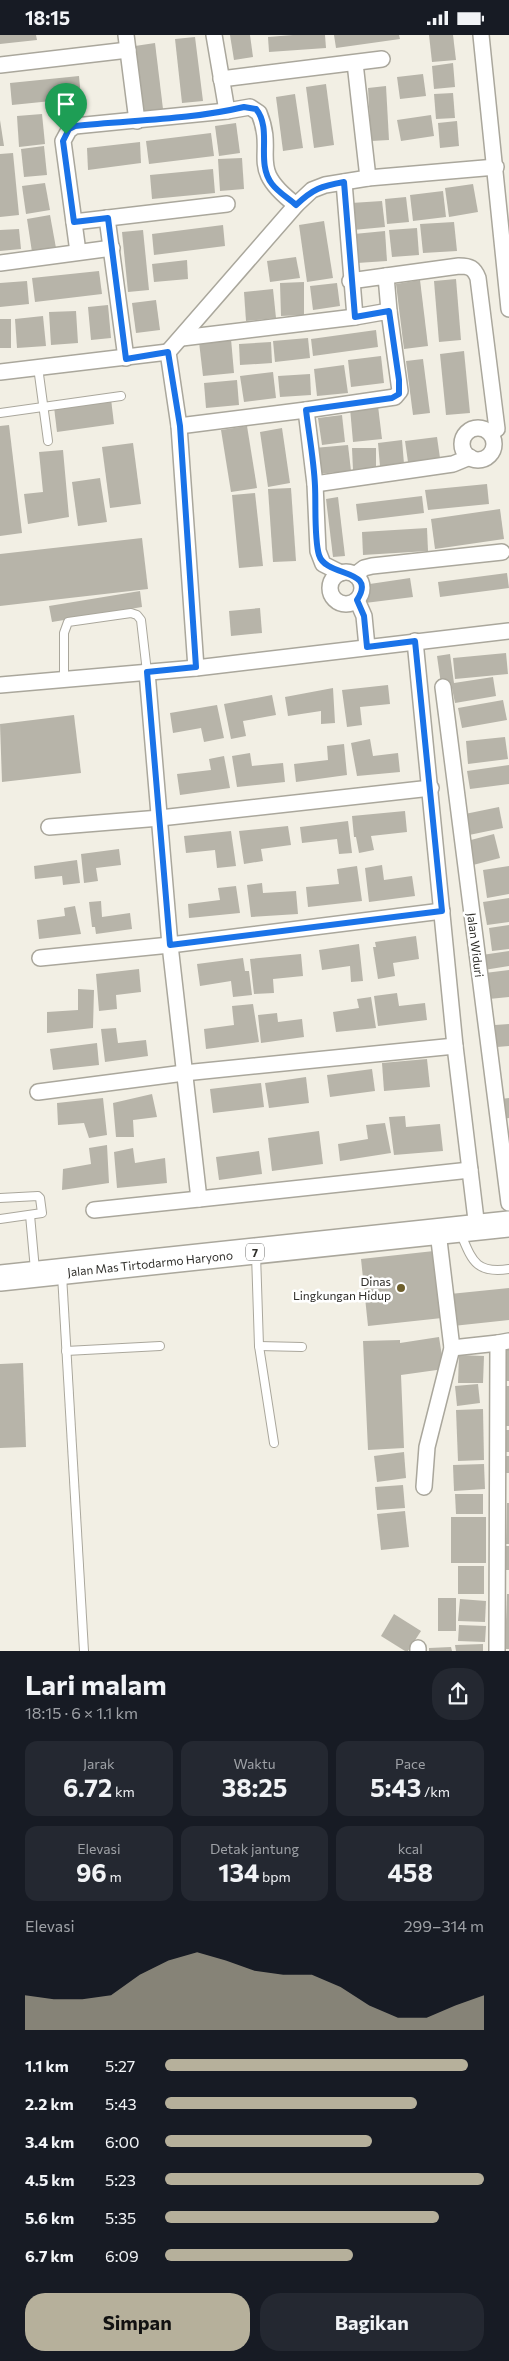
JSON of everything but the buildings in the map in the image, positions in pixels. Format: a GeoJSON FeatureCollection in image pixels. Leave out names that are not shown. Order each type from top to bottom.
{"type":"FeatureCollection","features":[{"type":"Feature","properties":{"kind":"highway","name":"Jalan Mas Tirtodarmo Haryono"},"geometry":{"type":"LineString","coordinates":[[0,1278],[509,1225]]}},
{"type":"Feature","properties":{"kind":"street"},"geometry":{"type":"LineString","coordinates":[[214,35],[227,111]]}},
{"type":"Feature","properties":{"kind":"street"},"geometry":{"type":"LineString","coordinates":[[481,35],[496,167],[509,309]]}},
{"type":"Feature","properties":{"kind":"street"},"geometry":{"type":"LineString","coordinates":[[0,65],[127,42],[137,121]]}},
{"type":"Feature","properties":{"kind":"street"},"geometry":{"type":"LineString","coordinates":[[221,79],[382,59]]}},
{"type":"Feature","properties":{"kind":"street"},"geometry":{"type":"LineString","coordinates":[[355,63],[368,178]]}},
{"type":"Feature","properties":{"kind":"street"},"geometry":{"type":"LineString","coordinates":[[78,252],[63,141],[66,134],[75,126],[137,121],[250,107],[259,113],[264,133],[266,171],[272,184],[296,205]]}},
{"type":"Feature","properties":{"kind":"street"},"geometry":{"type":"LineString","coordinates":[[0,372],[126,359],[168,352],[296,205],[312,190],[325,185],[368,178],[496,167]]}},
{"type":"Feature","properties":{"kind":"street"},"geometry":{"type":"LineString","coordinates":[[344,182],[350,281],[355,317]]}},
{"type":"Feature","properties":{"kind":"street"},"geometry":{"type":"LineString","coordinates":[[74,222],[227,204]]}},
{"type":"Feature","properties":{"kind":"street"},"geometry":{"type":"LineString","coordinates":[[108,218],[126,359]]}},
{"type":"Feature","properties":{"kind":"street"},"geometry":{"type":"LineString","coordinates":[[0,263],[112,248]]}},
{"type":"Feature","properties":{"kind":"street"},"geometry":{"type":"LineString","coordinates":[[350,281],[459,266],[469,266],[475,270],[478,278],[499,430],[489,455],[476,460],[470,457],[462,446],[463,439],[472,429],[499,430]]}},
{"type":"Feature","properties":{"kind":"street"},"geometry":{"type":"LineString","coordinates":[[180,426],[392,398],[399,394],[399,380],[386,276]]}},
{"type":"Feature","properties":{"kind":"street"},"geometry":{"type":"LineString","coordinates":[[182,338],[355,317],[389,311]]}},
{"type":"Feature","properties":{"kind":"street"},"geometry":{"type":"LineString","coordinates":[[168,352],[180,426],[196,667]]}},
{"type":"Feature","properties":{"kind":"street"},"geometry":{"type":"LineString","coordinates":[[306,410],[315,484],[319,557],[323,564],[348,574],[362,587],[361,594],[351,604],[344,604],[332,597],[331,583],[348,574],[364,568],[502,552]]}},
{"type":"Feature","properties":{"kind":"street"},"geometry":{"type":"LineString","coordinates":[[315,484],[453,465],[470,457]]}},
{"type":"Feature","properties":{"kind":"street"},"geometry":{"type":"LineString","coordinates":[[357,600],[364,616],[367,647]]}},
{"type":"Feature","properties":{"kind":"street"},"geometry":{"type":"LineString","coordinates":[[0,685],[196,667],[509,631]]}},
{"type":"Feature","properties":{"kind":"street"},"geometry":{"type":"LineString","coordinates":[[415,641],[455,1045],[470,1170],[458,1230],[452,1348],[427,1447],[424,1487]]}},
{"type":"Feature","properties":{"kind":"street"},"geometry":{"type":"LineString","coordinates":[[147,672],[170,945],[199,1199]]}},
{"type":"Feature","properties":{"kind":"street","name":"Jalan Widuri"},"geometry":{"type":"LineString","coordinates":[[443,687],[509,1203]]}},
{"type":"Feature","properties":{"kind":"street"},"geometry":{"type":"LineString","coordinates":[[49,827],[160,818],[430,789]]}},
{"type":"Feature","properties":{"kind":"street"},"geometry":{"type":"LineString","coordinates":[[40,958],[170,945],[442,911]]}},
{"type":"Feature","properties":{"kind":"street"},"geometry":{"type":"LineString","coordinates":[[38,1092],[184,1073],[455,1045]]}},
{"type":"Feature","properties":{"kind":"street"},"geometry":{"type":"LineString","coordinates":[[94,1210],[470,1170]]}},
{"type":"Feature","properties":{"kind":"street"},"geometry":{"type":"LineString","coordinates":[[452,1348],[503,1342],[503,1582],[497,1651]]}},
{"type":"Feature","properties":{"kind":"lane"},"geometry":{"type":"LineString","coordinates":[[38,367],[48,441]]}},
{"type":"Feature","properties":{"kind":"lane"},"geometry":{"type":"LineString","coordinates":[[0,413],[121,396]]}},
{"type":"Feature","properties":{"kind":"lane"},"geometry":{"type":"LineString","coordinates":[[64,680],[64,633],[68,622],[131,613],[137,615],[140,620],[147,672]]}},
{"type":"Feature","properties":{"kind":"lane"},"geometry":{"type":"LineString","coordinates":[[0,1197],[34,1195],[40,1197],[42,1213],[0,1219]]}},
{"type":"Feature","properties":{"kind":"lane"},"geometry":{"type":"LineString","coordinates":[[30,1215],[35,1275]]}},
{"type":"Feature","properties":{"kind":"lane"},"geometry":{"type":"LineString","coordinates":[[458,1230],[470,1255],[480,1267],[492,1271],[509,1269]]}},
{"type":"Feature","properties":{"kind":"lane"},"geometry":{"type":"LineString","coordinates":[[256,1252],[260,1346],[274,1443]]}},
{"type":"Feature","properties":{"kind":"lane"},"geometry":{"type":"LineString","coordinates":[[62,1273],[84,1651]]}},
{"type":"Feature","properties":{"kind":"lane"},"geometry":{"type":"LineString","coordinates":[[66,1351],[160,1346]]}},
{"type":"Feature","properties":{"kind":"lane"},"geometry":{"type":"LineString","coordinates":[[260,1346],[302,1347]]}},
{"type":"Feature","properties":{"kind":"place","name":"Dinas Lingkungan Hidup"},"geometry":{"type":"Point","coordinates":[401,1288]}},
{"type":"Feature","properties":{"kind":"route"},"geometry":{"type":"LineString","coordinates":[[250,107],[256,109],[262,120],[266,171],[272,184],[282,194],[296,205],[312,190],[325,185],[344,182],[350,281],[355,317],[389,311],[400,391],[398,396],[395,397],[306,410],[315,484],[318,551],[323,564],[341,573],[348,572],[359,580],[362,587],[361,594],[357,600],[364,616],[367,647],[415,641],[442,911],[170,945],[147,672],[196,667],[180,426],[168,352],[126,359],[108,218],[74,222],[63,141],[66,134],[69,129],[75,126],[137,121],[250,107]]}}]}
